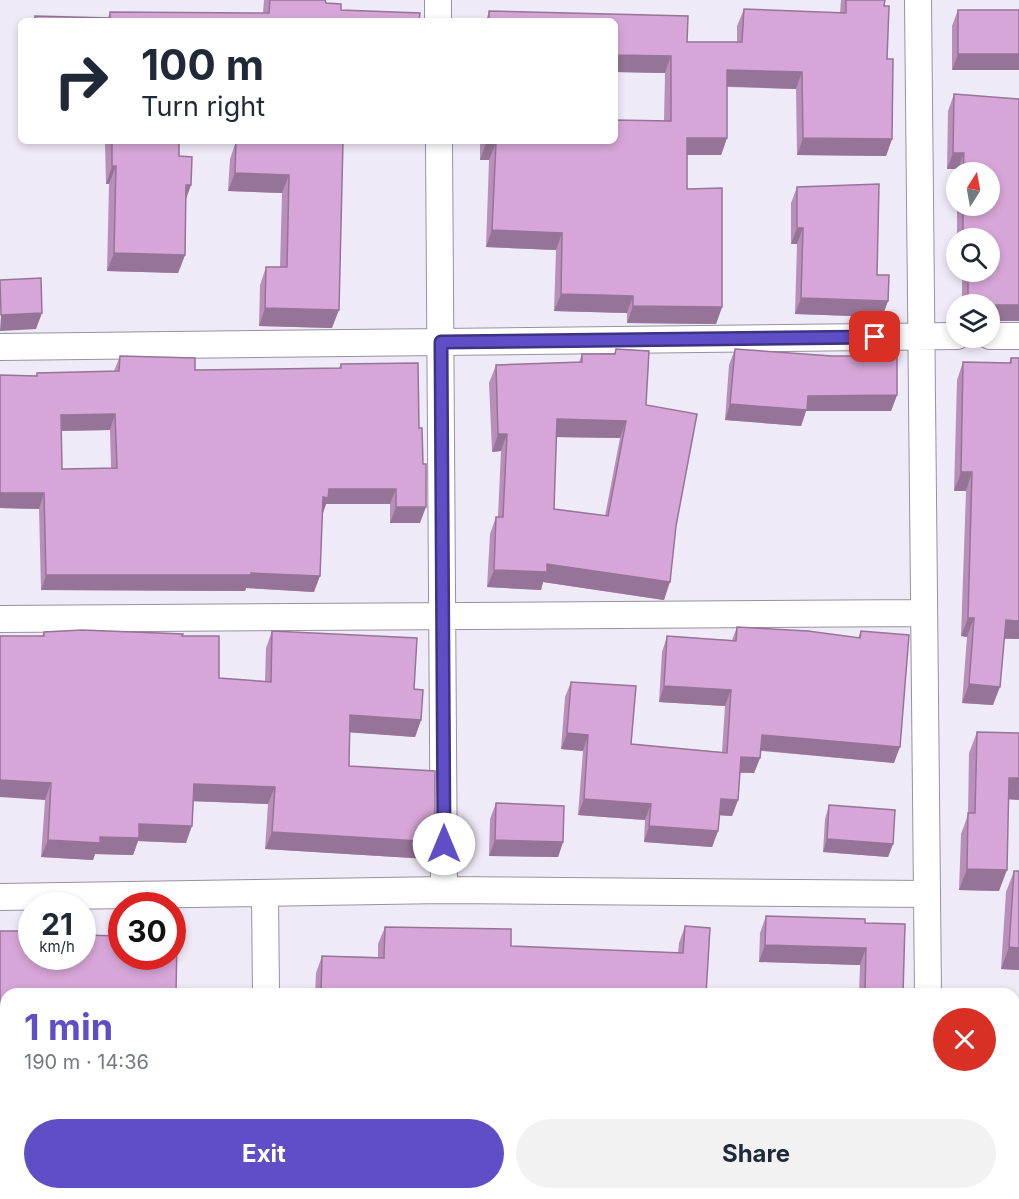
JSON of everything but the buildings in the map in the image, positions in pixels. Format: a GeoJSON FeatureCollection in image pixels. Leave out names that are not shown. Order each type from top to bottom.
{"type":"FeatureCollection","features":[{"type":"Feature","properties":{"kind":"street"},"geometry":{"type":"LineString","coordinates":[[438,0],[438,18]]}},
{"type":"Feature","properties":{"kind":"street"},"geometry":{"type":"LineString","coordinates":[[918,0],[928,988]]}},
{"type":"Feature","properties":{"kind":"street"},"geometry":{"type":"LineString","coordinates":[[439,144],[444,890]]}},
{"type":"Feature","properties":{"kind":"street"},"geometry":{"type":"LineString","coordinates":[[0,347],[946,336]]}},
{"type":"Feature","properties":{"kind":"street"},"geometry":{"type":"LineString","coordinates":[[1000,336],[1019,336]]}},
{"type":"Feature","properties":{"kind":"street"},"geometry":{"type":"LineString","coordinates":[[0,619],[923,612]]}},
{"type":"Feature","properties":{"kind":"street"},"geometry":{"type":"LineString","coordinates":[[0,897],[265,895],[444,890],[927,894]]}},
{"type":"Feature","properties":{"kind":"street"},"geometry":{"type":"LineString","coordinates":[[265,895],[266,988]]}},
{"type":"Feature","properties":{"kind":"route"},"geometry":{"type":"LineString","coordinates":[[444,844],[441,342],[875,337]]}}]}
